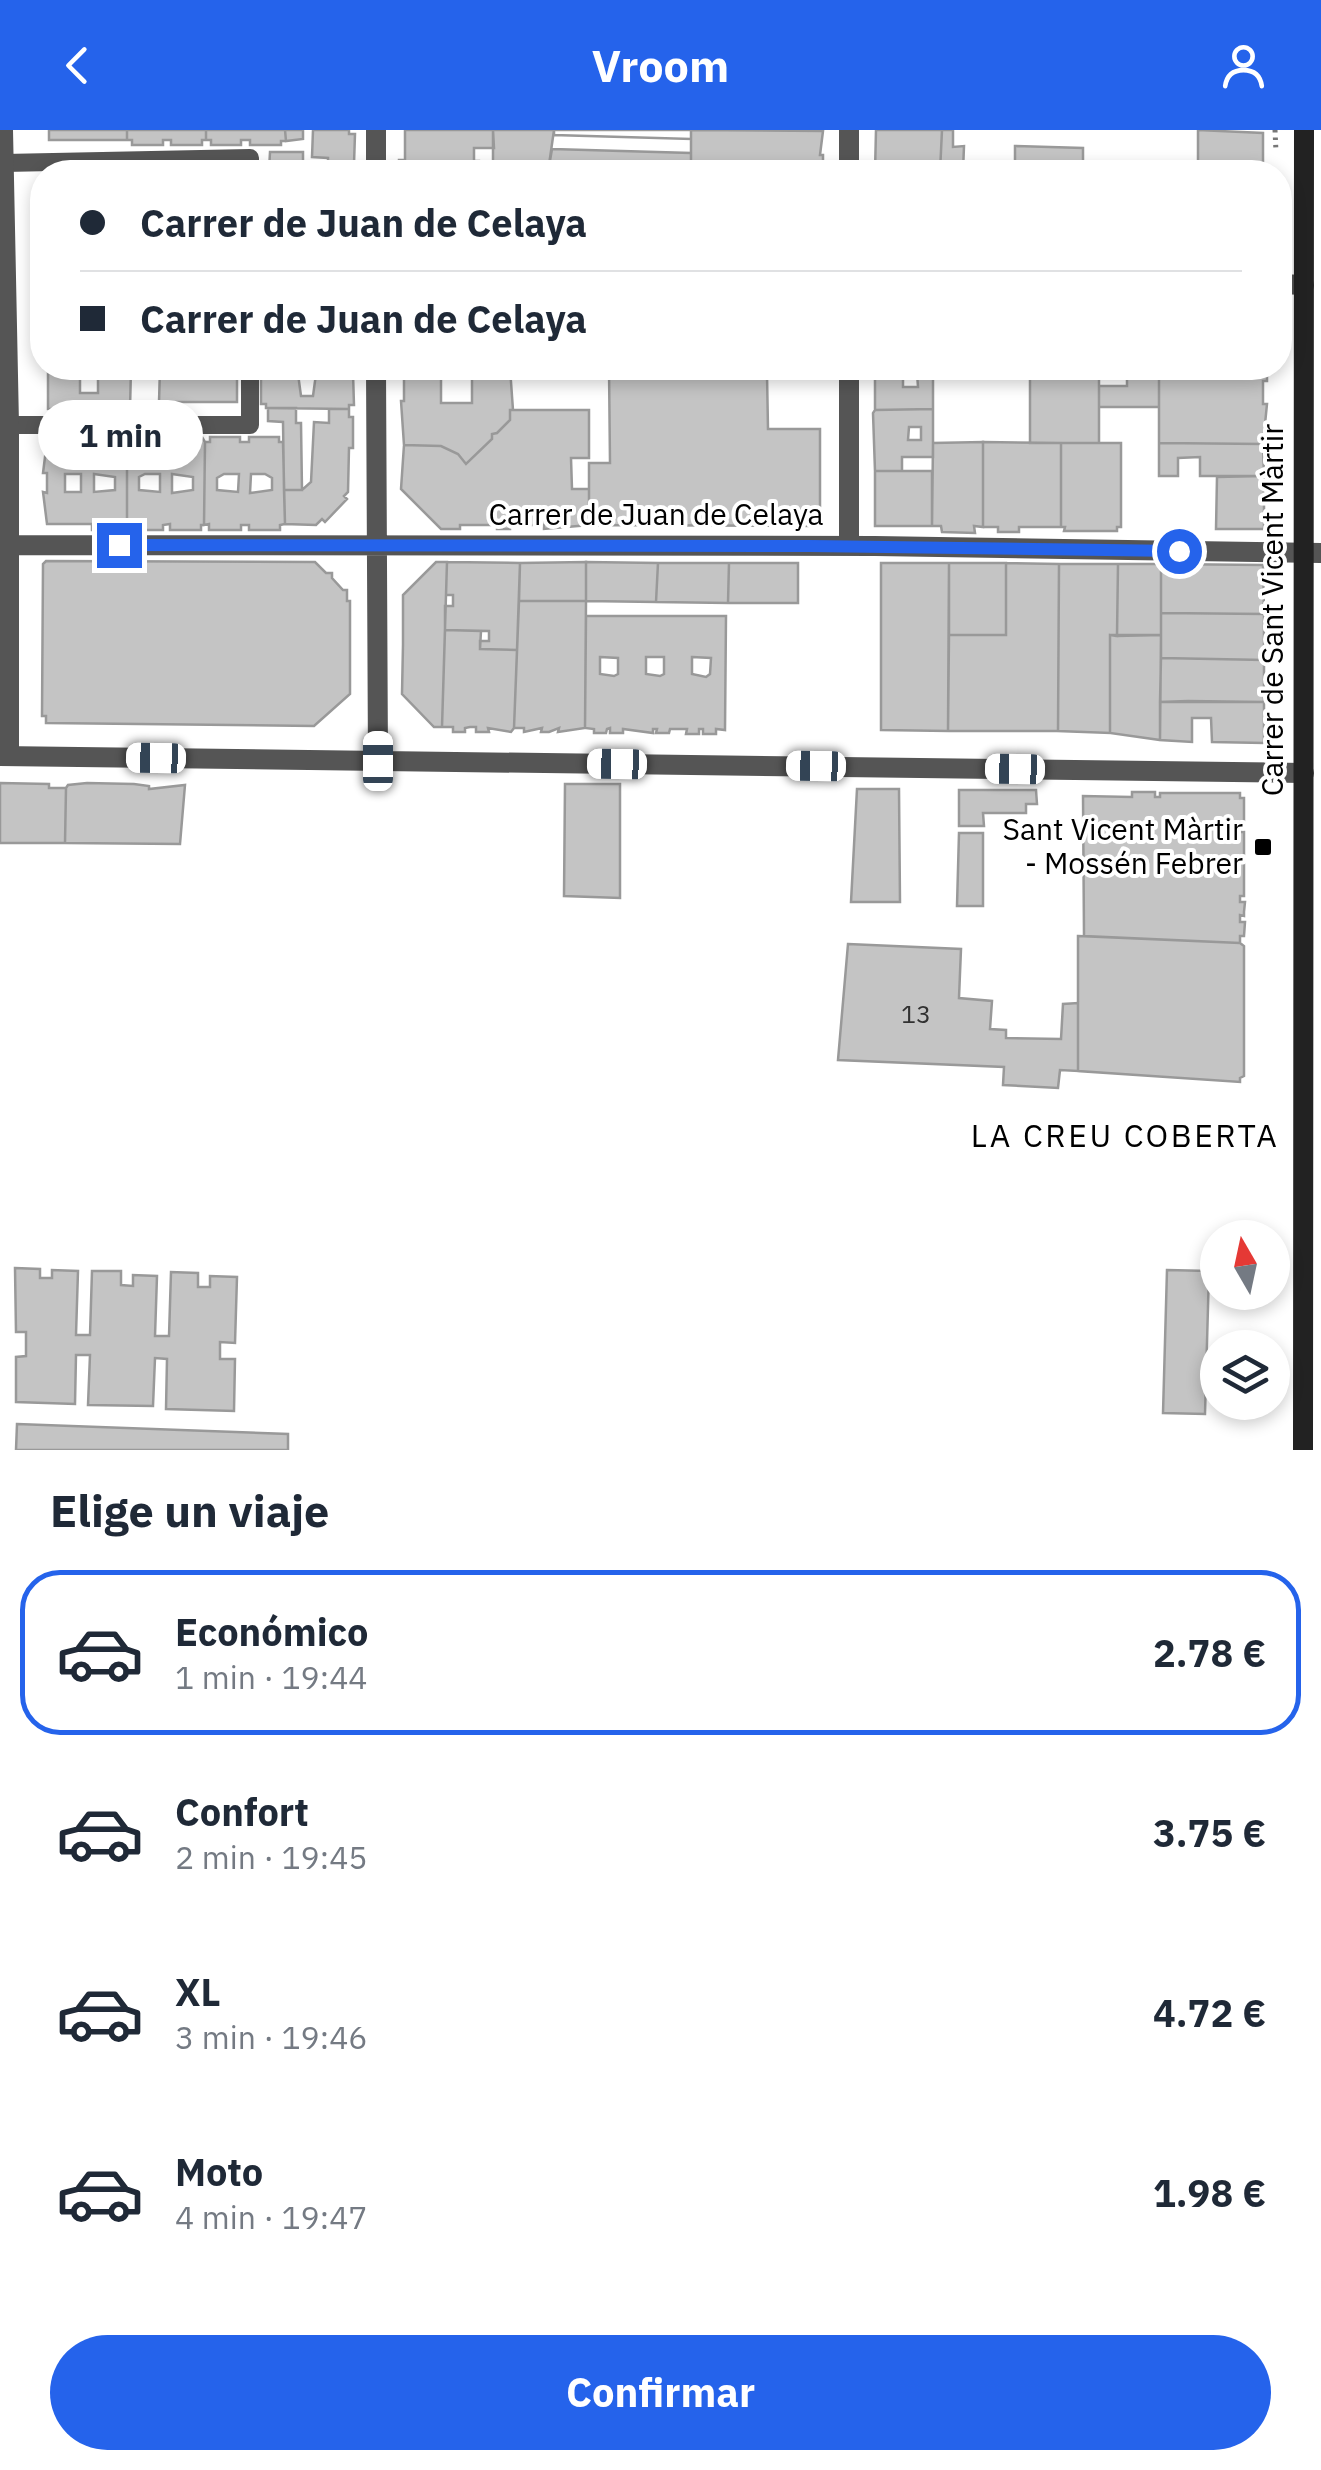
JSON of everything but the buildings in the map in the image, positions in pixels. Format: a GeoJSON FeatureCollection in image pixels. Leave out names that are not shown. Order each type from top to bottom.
{"type":"FeatureCollection","features":[{"type":"Feature","properties":{"kind":"main road","name":"Carrer de Sant Vicent Màrtir"},"geometry":{"type":"LineString","coordinates":[[1303,1450],[1304,773],[1312,553],[1304,130]]}},
{"type":"Feature","properties":{"kind":"street"},"geometry":{"type":"LineString","coordinates":[[4,130],[9,425],[4,756],[1304,773]]}},
{"type":"Feature","properties":{"kind":"street"},"geometry":{"type":"LineString","coordinates":[[376,130],[376,160]]}},
{"type":"Feature","properties":{"kind":"street"},"geometry":{"type":"LineString","coordinates":[[849,130],[849,160]]}},
{"type":"Feature","properties":{"kind":"street"},"geometry":{"type":"LineString","coordinates":[[1292,284],[1304,285]]}},
{"type":"Feature","properties":{"kind":"street"},"geometry":{"type":"LineString","coordinates":[[376,380],[378,761]]}},
{"type":"Feature","properties":{"kind":"street"},"geometry":{"type":"LineString","coordinates":[[849,380],[849,546]]}},
{"type":"Feature","properties":{"kind":"street","name":"Carrer de Juan de Celaya"},"geometry":{"type":"LineString","coordinates":[[9,545],[849,546],[1312,553]]}},
{"type":"Feature","properties":{"kind":"lane"},"geometry":{"type":"LineString","coordinates":[[152,160],[250,160]]}},
{"type":"Feature","properties":{"kind":"lane"},"geometry":{"type":"LineString","coordinates":[[4,163],[30,162]]}},
{"type":"Feature","properties":{"kind":"lane"},"geometry":{"type":"LineString","coordinates":[[9,425],[250,424],[250,380]]}},
{"type":"Feature","properties":{"kind":"place","name":"Sant Vicent Màrtir - Mossén Febrer"},"geometry":{"type":"Point","coordinates":[1263,847]}},
{"type":"Feature","properties":{"kind":"district","name":"LA CREU COBERTA"},"geometry":{"type":"Point","coordinates":[1125,1136]}},
{"type":"Feature","properties":{"kind":"route"},"geometry":{"type":"LineString","coordinates":[[119,545],[1179,551]]}}]}
